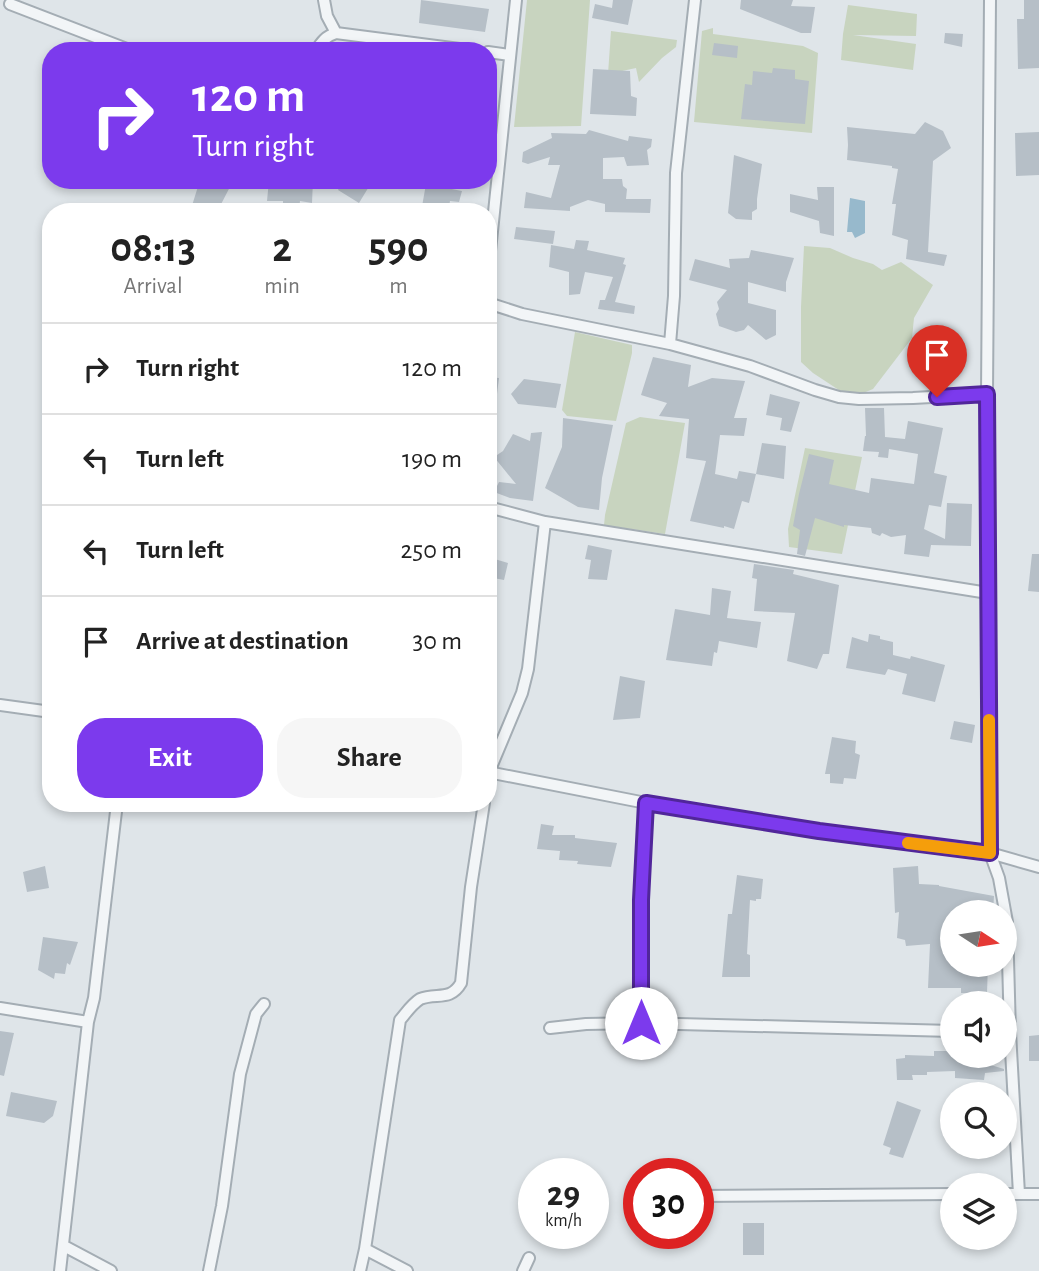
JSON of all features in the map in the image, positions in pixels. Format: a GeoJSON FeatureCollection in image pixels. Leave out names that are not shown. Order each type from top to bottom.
{"type":"FeatureCollection","features":[{"type":"Feature","properties":{"kind":"street"},"geometry":{"type":"LineString","coordinates":[[324,0],[327,16],[336,33]]}},
{"type":"Feature","properties":{"kind":"street"},"geometry":{"type":"LineString","coordinates":[[497,182],[516,0]]}},
{"type":"Feature","properties":{"kind":"street"},"geometry":{"type":"LineString","coordinates":[[670,344],[677,173],[695,0]]}},
{"type":"Feature","properties":{"kind":"street"},"geometry":{"type":"LineString","coordinates":[[990,0],[987,394],[990,853],[999,878],[1007,922],[1007,991]]}},
{"type":"Feature","properties":{"kind":"street"},"geometry":{"type":"LineString","coordinates":[[9,4],[108,42]]}},
{"type":"Feature","properties":{"kind":"street"},"geometry":{"type":"LineString","coordinates":[[321,42],[336,33],[406,42]]}},
{"type":"Feature","properties":{"kind":"street"},"geometry":{"type":"LineString","coordinates":[[497,53],[510,55]]}},
{"type":"Feature","properties":{"kind":"street"},"geometry":{"type":"LineString","coordinates":[[497,306],[522,314],[670,344],[750,366],[839,397],[913,398],[987,394]]}},
{"type":"Feature","properties":{"kind":"street"},"geometry":{"type":"LineString","coordinates":[[497,510],[545,522],[988,593]]}},
{"type":"Feature","properties":{"kind":"street"},"geometry":{"type":"LineString","coordinates":[[497,753],[522,692],[528,669],[545,522]]}},
{"type":"Feature","properties":{"kind":"street"},"geometry":{"type":"LineString","coordinates":[[0,705],[42,711]]}},
{"type":"Feature","properties":{"kind":"street"},"geometry":{"type":"LineString","coordinates":[[497,774],[646,803],[819,831],[990,853],[1039,867]]}},
{"type":"Feature","properties":{"kind":"street"},"geometry":{"type":"LineString","coordinates":[[641,1023],[641,900],[646,803]]}},
{"type":"Feature","properties":{"kind":"street"},"geometry":{"type":"LineString","coordinates":[[60,1271],[88,1022],[94,998],[116,812]]}},
{"type":"Feature","properties":{"kind":"street"},"geometry":{"type":"LineString","coordinates":[[360,1271],[400,1020],[412,1005],[422,998],[449,995],[457,991],[461,983],[471,887],[483,812]]}},
{"type":"Feature","properties":{"kind":"street"},"geometry":{"type":"LineString","coordinates":[[209,1271],[222,1206],[240,1074],[256,1014],[264,1004]]}},
{"type":"Feature","properties":{"kind":"street"},"geometry":{"type":"LineString","coordinates":[[0,1008],[88,1022]]}},
{"type":"Feature","properties":{"kind":"street"},"geometry":{"type":"LineString","coordinates":[[550,1028],[641,1023],[940,1031]]}},
{"type":"Feature","properties":{"kind":"street"},"geometry":{"type":"LineString","coordinates":[[1010,1068],[1019,1194],[1039,1194]]}},
{"type":"Feature","properties":{"kind":"street"},"geometry":{"type":"LineString","coordinates":[[714,1196],[940,1194]]}},
{"type":"Feature","properties":{"kind":"street"},"geometry":{"type":"LineString","coordinates":[[64,1246],[111,1271]]}},
{"type":"Feature","properties":{"kind":"street"},"geometry":{"type":"LineString","coordinates":[[365,1249],[407,1271]]}},
{"type":"Feature","properties":{"kind":"street"},"geometry":{"type":"LineString","coordinates":[[523,1271],[529,1258]]}},
{"type":"Feature","properties":{"kind":"green space"},"geometry":{"type":"Polygon","coordinates":[[[527,0],[590,0],[581,126],[514,127],[527,0]]]}},
{"type":"Feature","properties":{"kind":"green space"},"geometry":{"type":"Polygon","coordinates":[[[848,5],[917,14],[916,36],[853,35],[916,44],[913,70],[841,60],[848,5]]]}},
{"type":"Feature","properties":{"kind":"green space"},"geometry":{"type":"Polygon","coordinates":[[[713,28],[713,34],[803,46],[818,53],[812,133],[694,122],[702,31],[713,28]]]}},
{"type":"Feature","properties":{"kind":"green space"},"geometry":{"type":"Polygon","coordinates":[[[611,31],[677,40],[676,47],[639,82],[636,68],[608,74],[611,31]]]}},
{"type":"Feature","properties":{"kind":"green space"},"geometry":{"type":"Polygon","coordinates":[[[804,246],[830,248],[882,270],[901,262],[933,285],[914,318],[912,338],[873,389],[851,398],[801,362],[804,246]]]}},
{"type":"Feature","properties":{"kind":"green space"},"geometry":{"type":"Polygon","coordinates":[[[575,332],[632,345],[616,421],[567,416],[562,410],[575,332]]]}},
{"type":"Feature","properties":{"kind":"green space"},"geometry":{"type":"Polygon","coordinates":[[[640,417],[685,423],[665,534],[604,525],[626,423],[640,417]]]}},
{"type":"Feature","properties":{"kind":"green space"},"geometry":{"type":"Polygon","coordinates":[[[805,448],[862,457],[842,554],[789,547],[788,529],[805,448]]]}},
{"type":"Feature","properties":{"kind":"water"},"geometry":{"type":"Polygon","coordinates":[[[850,198],[865,201],[865,233],[855,238],[852,232],[847,232],[850,198]]]}},
{"type":"Feature","properties":{"kind":"building"},"geometry":{"type":"Polygon","coordinates":[[[421,0],[489,9],[485,32],[419,23],[421,0]]]}},
{"type":"Feature","properties":{"kind":"building"},"geometry":{"type":"Polygon","coordinates":[[[613,0],[633,0],[628,25],[592,18],[595,4],[612,8],[613,0]]]}},
{"type":"Feature","properties":{"kind":"building"},"geometry":{"type":"Polygon","coordinates":[[[741,0],[793,0],[791,6],[815,7],[811,33],[801,33],[740,9],[741,0]]]}},
{"type":"Feature","properties":{"kind":"building"},"geometry":{"type":"Polygon","coordinates":[[[1024,0],[1039,0],[1039,68],[1018,69],[1017,19],[1024,19],[1024,0]]]}},
{"type":"Feature","properties":{"kind":"building"},"geometry":{"type":"Polygon","coordinates":[[[945,33],[963,34],[962,47],[944,43],[945,33]]]}},
{"type":"Feature","properties":{"kind":"building"},"geometry":{"type":"Polygon","coordinates":[[[714,43],[738,46],[737,58],[712,55],[714,43]]]}},
{"type":"Feature","properties":{"kind":"building"},"geometry":{"type":"Polygon","coordinates":[[[773,68],[795,70],[795,79],[809,81],[805,124],[741,119],[745,84],[752,85],[753,71],[772,73],[773,68]]]}},
{"type":"Feature","properties":{"kind":"building"},"geometry":{"type":"Polygon","coordinates":[[[593,69],[630,71],[631,96],[637,98],[636,116],[590,114],[593,69]]]}},
{"type":"Feature","properties":{"kind":"building"},"geometry":{"type":"Polygon","coordinates":[[[925,122],[943,131],[951,148],[933,161],[928,252],[947,255],[944,266],[906,259],[908,240],[892,235],[896,204],[892,204],[898,169],[847,160],[847,127],[915,134],[925,122]]]}},
{"type":"Feature","properties":{"kind":"building"},"geometry":{"type":"Polygon","coordinates":[[[589,130],[628,141],[629,136],[652,139],[651,147],[647,150],[649,165],[627,166],[624,157],[603,158],[603,179],[622,179],[623,186],[627,189],[626,199],[651,199],[650,213],[605,212],[605,204],[588,200],[570,207],[570,211],[524,208],[526,192],[551,198],[560,165],[548,165],[550,157],[528,164],[522,162],[523,152],[552,138],[551,133],[586,134],[589,130]]]}},
{"type":"Feature","properties":{"kind":"building"},"geometry":{"type":"Polygon","coordinates":[[[1039,132],[1039,175],[1016,176],[1015,133],[1039,132]]]}},
{"type":"Feature","properties":{"kind":"building"},"geometry":{"type":"Polygon","coordinates":[[[734,155],[762,164],[757,209],[752,212],[752,220],[736,219],[728,213],[734,155]]]}},
{"type":"Feature","properties":{"kind":"building"},"geometry":{"type":"Polygon","coordinates":[[[817,187],[834,187],[834,236],[820,233],[819,221],[790,212],[790,194],[818,200],[817,187]]]}},
{"type":"Feature","properties":{"kind":"building"},"geometry":{"type":"Polygon","coordinates":[[[197,189],[229,189],[222,203],[193,203],[197,189]]]}},
{"type":"Feature","properties":{"kind":"building"},"geometry":{"type":"Polygon","coordinates":[[[268,189],[313,189],[312,203],[267,201],[268,189]]]}},
{"type":"Feature","properties":{"kind":"building"},"geometry":{"type":"Polygon","coordinates":[[[338,189],[368,189],[359,203],[338,189]]]}},
{"type":"Feature","properties":{"kind":"building"},"geometry":{"type":"Polygon","coordinates":[[[425,189],[462,191],[459,202],[423,203],[425,189]]]}},
{"type":"Feature","properties":{"kind":"building"},"geometry":{"type":"Polygon","coordinates":[[[516,227],[555,231],[553,244],[514,239],[516,227]]]}},
{"type":"Feature","properties":{"kind":"building"},"geometry":{"type":"Polygon","coordinates":[[[576,240],[589,241],[587,250],[625,258],[623,264],[626,265],[615,302],[635,306],[634,314],[598,309],[600,300],[605,300],[613,277],[585,272],[580,294],[569,295],[569,272],[549,267],[551,245],[574,249],[576,240]]]}},
{"type":"Feature","properties":{"kind":"building"},"geometry":{"type":"Polygon","coordinates":[[[751,250],[794,258],[786,282],[786,292],[748,282],[748,303],[776,310],[776,335],[766,340],[748,325],[744,330],[736,332],[719,326],[717,302],[727,290],[689,280],[695,259],[730,268],[729,259],[749,258],[751,250]]]}},
{"type":"Feature","properties":{"kind":"building"},"geometry":{"type":"Polygon","coordinates":[[[653,357],[691,365],[688,387],[712,378],[745,381],[734,418],[747,418],[744,436],[720,435],[715,474],[737,479],[739,471],[756,474],[749,503],[742,501],[734,529],[690,521],[706,461],[686,458],[689,419],[659,416],[667,403],[641,395],[653,357]]]}},
{"type":"Feature","properties":{"kind":"building"},"geometry":{"type":"Polygon","coordinates":[[[524,379],[561,384],[556,408],[518,404],[511,394],[524,379]]]}},
{"type":"Feature","properties":{"kind":"building"},"geometry":{"type":"Polygon","coordinates":[[[770,394],[800,402],[791,432],[780,430],[782,418],[766,415],[770,394]]]}},
{"type":"Feature","properties":{"kind":"building"},"geometry":{"type":"Polygon","coordinates":[[[865,408],[884,408],[885,437],[905,439],[908,421],[943,428],[934,473],[947,476],[941,507],[929,505],[924,529],[945,539],[947,503],[972,504],[971,546],[931,545],[929,557],[904,554],[906,535],[891,537],[882,533],[880,536],[872,533],[871,528],[844,527],[815,518],[805,556],[797,554],[800,530],[793,526],[809,454],[834,460],[829,484],[869,493],[871,478],[914,484],[918,454],[889,449],[888,458],[878,457],[879,452],[863,451],[866,436],[865,408]]]}},
{"type":"Feature","properties":{"kind":"building"},"geometry":{"type":"Polygon","coordinates":[[[563,418],[613,425],[602,478],[599,510],[578,507],[545,488],[562,447],[563,418]]]}},
{"type":"Feature","properties":{"kind":"building"},"geometry":{"type":"Polygon","coordinates":[[[542,432],[533,501],[497,493],[499,482],[516,484],[497,461],[497,455],[503,451],[513,434],[530,441],[531,433],[542,432]]]}},
{"type":"Feature","properties":{"kind":"building"},"geometry":{"type":"Polygon","coordinates":[[[762,443],[786,446],[784,479],[756,474],[762,443]]]}},
{"type":"Feature","properties":{"kind":"building"},"geometry":{"type":"Polygon","coordinates":[[[588,545],[612,550],[607,580],[588,579],[591,560],[585,559],[588,545]]]}},
{"type":"Feature","properties":{"kind":"building"},"geometry":{"type":"Polygon","coordinates":[[[1032,554],[1039,554],[1039,592],[1028,591],[1032,554]]]}},
{"type":"Feature","properties":{"kind":"building"},"geometry":{"type":"Polygon","coordinates":[[[497,560],[508,563],[504,580],[497,579],[497,560]]]}},
{"type":"Feature","properties":{"kind":"building"},"geometry":{"type":"Polygon","coordinates":[[[754,564],[794,570],[793,574],[839,585],[829,654],[823,654],[817,669],[787,661],[795,613],[754,611],[757,579],[752,578],[754,564]]]}},
{"type":"Feature","properties":{"kind":"building"},"geometry":{"type":"Polygon","coordinates":[[[712,588],[731,591],[727,618],[761,622],[757,648],[719,641],[712,666],[666,660],[675,609],[710,615],[712,588]]]}},
{"type":"Feature","properties":{"kind":"building"},"geometry":{"type":"Polygon","coordinates":[[[869,634],[893,642],[893,655],[910,659],[911,656],[945,665],[935,702],[902,694],[907,674],[888,669],[885,675],[846,668],[852,637],[868,642],[869,634]]]}},
{"type":"Feature","properties":{"kind":"building"},"geometry":{"type":"Polygon","coordinates":[[[620,676],[645,681],[640,718],[613,720],[620,676]]]}},
{"type":"Feature","properties":{"kind":"building"},"geometry":{"type":"Polygon","coordinates":[[[954,721],[975,725],[972,743],[950,739],[954,721]]]}},
{"type":"Feature","properties":{"kind":"building"},"geometry":{"type":"Polygon","coordinates":[[[832,737],[856,741],[855,753],[860,755],[856,779],[844,778],[843,784],[830,783],[830,774],[825,774],[832,737]]]}},
{"type":"Feature","properties":{"kind":"building"},"geometry":{"type":"Polygon","coordinates":[[[541,824],[554,826],[552,835],[575,835],[575,838],[617,843],[611,867],[559,860],[560,851],[537,849],[541,824]]]}},
{"type":"Feature","properties":{"kind":"building"},"geometry":{"type":"Polygon","coordinates":[[[45,866],[49,888],[27,892],[23,872],[45,866]]]}},
{"type":"Feature","properties":{"kind":"building"},"geometry":{"type":"Polygon","coordinates":[[[918,866],[919,884],[939,885],[994,896],[994,900],[940,900],[940,977],[988,977],[987,991],[928,988],[930,944],[906,946],[905,940],[897,938],[899,912],[895,913],[893,868],[918,866]]]}},
{"type":"Feature","properties":{"kind":"building"},"geometry":{"type":"Polygon","coordinates":[[[737,875],[763,879],[761,899],[750,900],[747,954],[750,955],[750,977],[722,977],[728,914],[732,914],[737,875]]]}},
{"type":"Feature","properties":{"kind":"building"},"geometry":{"type":"Polygon","coordinates":[[[43,937],[78,942],[70,965],[67,963],[65,974],[55,973],[54,979],[38,970],[43,937]]]}},
{"type":"Feature","properties":{"kind":"building"},"geometry":{"type":"Polygon","coordinates":[[[0,1031],[14,1033],[4,1076],[0,1075],[0,1031]]]}},
{"type":"Feature","properties":{"kind":"building"},"geometry":{"type":"Polygon","coordinates":[[[1039,1035],[1039,1061],[1029,1061],[1029,1036],[1039,1035]]]}},
{"type":"Feature","properties":{"kind":"building"},"geometry":{"type":"Polygon","coordinates":[[[934,1051],[940,1051],[940,1068],[1001,1068],[1004,1071],[985,1073],[984,1080],[955,1078],[955,1071],[927,1072],[927,1075],[912,1075],[913,1080],[897,1080],[896,1059],[905,1058],[905,1055],[934,1056],[934,1051]]]}},
{"type":"Feature","properties":{"kind":"building"},"geometry":{"type":"Polygon","coordinates":[[[11,1092],[57,1101],[53,1116],[44,1123],[6,1116],[11,1092]]]}},
{"type":"Feature","properties":{"kind":"building"},"geometry":{"type":"Polygon","coordinates":[[[897,1101],[921,1110],[903,1158],[889,1154],[891,1148],[883,1145],[897,1101]]]}},
{"type":"Feature","properties":{"kind":"building"},"geometry":{"type":"Polygon","coordinates":[[[743,1223],[764,1223],[764,1255],[743,1255],[743,1223]]]}},
{"type":"Feature","properties":{"kind":"slow traffic"},"geometry":{"type":"LineString","coordinates":[[908,843],[990,853],[989,720]]}},
{"type":"Feature","properties":{"kind":"route"},"geometry":{"type":"LineString","coordinates":[[641,1023],[641,900],[646,803],[819,831],[990,853],[987,394],[937,397]]}}]}
